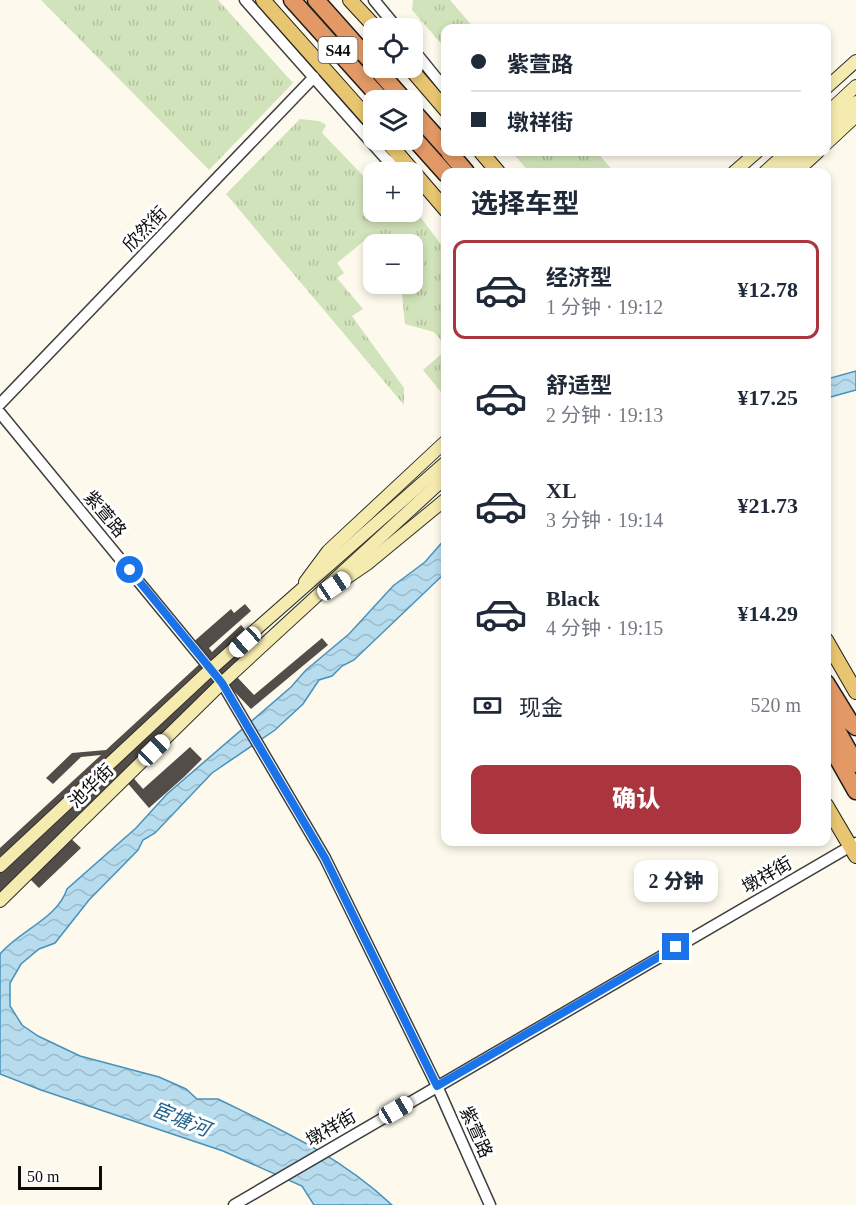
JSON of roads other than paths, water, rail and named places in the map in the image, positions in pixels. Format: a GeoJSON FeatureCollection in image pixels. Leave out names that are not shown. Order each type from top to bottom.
{"type":"FeatureCollection","features":[{"type":"Feature","properties":{"kind":"highway","name":"S44"},"geometry":{"type":"LineString","coordinates":[[292,0],[373,90]]}},
{"type":"Feature","properties":{"kind":"highway","name":"S44"},"geometry":{"type":"LineString","coordinates":[[316,0],[363,53]]}},
{"type":"Feature","properties":{"kind":"highway","name":"S44"},"geometry":{"type":"LineString","coordinates":[[386,78],[396,90]]}},
{"type":"Feature","properties":{"kind":"highway"},"geometry":{"type":"LineString","coordinates":[[423,122],[441,142]]}},
{"type":"Feature","properties":{"kind":"highway"},"geometry":{"type":"LineString","coordinates":[[423,148],[441,168]]}},
{"type":"Feature","properties":{"kind":"highway"},"geometry":{"type":"LineString","coordinates":[[452,156],[463,168]]}},
{"type":"Feature","properties":{"kind":"highway"},"geometry":{"type":"LineString","coordinates":[[831,691],[850,722],[856,727]]}},
{"type":"Feature","properties":{"kind":"highway"},"geometry":{"type":"LineString","coordinates":[[831,720],[856,764]]}},
{"type":"Feature","properties":{"kind":"highway"},"geometry":{"type":"LineString","coordinates":[[831,747],[856,791]]}},
{"type":"Feature","properties":{"kind":"main road"},"geometry":{"type":"LineString","coordinates":[[263,0],[363,113]]}},
{"type":"Feature","properties":{"kind":"main road"},"geometry":{"type":"LineString","coordinates":[[350,0],[367,18]]}},
{"type":"Feature","properties":{"kind":"main road"},"geometry":{"type":"LineString","coordinates":[[831,84],[856,61]]}},
{"type":"Feature","properties":{"kind":"main road"},"geometry":{"type":"LineString","coordinates":[[419,78],[441,104]]}},
{"type":"Feature","properties":{"kind":"main road"},"geometry":{"type":"LineString","coordinates":[[831,109],[856,86]]}},
{"type":"Feature","properties":{"kind":"main road"},"geometry":{"type":"LineString","coordinates":[[831,124],[856,102]]}},
{"type":"Feature","properties":{"kind":"main road"},"geometry":{"type":"LineString","coordinates":[[831,139],[856,116]]}},
{"type":"Feature","properties":{"kind":"main road"},"geometry":{"type":"LineString","coordinates":[[395,150],[441,204]]}},
{"type":"Feature","properties":{"kind":"main road"},"geometry":{"type":"LineString","coordinates":[[486,156],[495,168]]}},
{"type":"Feature","properties":{"kind":"main road"},"geometry":{"type":"LineString","coordinates":[[739,168],[752,156]]}},
{"type":"Feature","properties":{"kind":"main road"},"geometry":{"type":"LineString","coordinates":[[769,168],[783,156]]}},
{"type":"Feature","properties":{"kind":"main road"},"geometry":{"type":"LineString","coordinates":[[784,168],[797,156]]}},
{"type":"Feature","properties":{"kind":"main road"},"geometry":{"type":"LineString","coordinates":[[800,168],[814,156]]}},
{"type":"Feature","properties":{"kind":"main road"},"geometry":{"type":"LineString","coordinates":[[292,600],[328,551],[441,446]]}},
{"type":"Feature","properties":{"kind":"main road","name":"池华街"},"geometry":{"type":"LineString","coordinates":[[0,900],[302,608],[321,583],[441,467]]}},
{"type":"Feature","properties":{"kind":"main road","name":"池华街"},"geometry":{"type":"LineString","coordinates":[[0,866],[211,669],[292,600],[321,583],[441,481]]}},
{"type":"Feature","properties":{"kind":"main road"},"geometry":{"type":"LineString","coordinates":[[302,608],[367,564],[441,503]]}},
{"type":"Feature","properties":{"kind":"main road"},"geometry":{"type":"LineString","coordinates":[[831,649],[856,692]]}},
{"type":"Feature","properties":{"kind":"main road"},"geometry":{"type":"LineString","coordinates":[[831,812],[855,847]]}},
{"type":"Feature","properties":{"kind":"street"},"geometry":{"type":"LineString","coordinates":[[245,0],[390,162]]}},
{"type":"Feature","properties":{"kind":"street"},"geometry":{"type":"LineString","coordinates":[[380,2],[390,18]]}},
{"type":"Feature","properties":{"kind":"street"},"geometry":{"type":"LineString","coordinates":[[423,62],[441,84]]}},
{"type":"Feature","properties":{"kind":"street","name":"欣然街"},"geometry":{"type":"LineString","coordinates":[[0,404],[314,77]]}},
{"type":"Feature","properties":{"kind":"street"},"geometry":{"type":"LineString","coordinates":[[423,187],[432,194]]}},
{"type":"Feature","properties":{"kind":"street","name":"紫萱路"},"geometry":{"type":"LineString","coordinates":[[0,413],[222,683],[325,858],[437,1086],[490,1205]]}},
{"type":"Feature","properties":{"kind":"street","name":"墩祥街"},"geometry":{"type":"LineString","coordinates":[[234,1205],[855,847]]}},
{"type":"Feature","properties":{"kind":"water"},"geometry":{"type":"Polygon","coordinates":[[[856,371],[856,390],[831,397],[831,378],[856,371]]]}},
{"type":"Feature","properties":{"kind":"water","name":"宦塘河"},"geometry":{"type":"Polygon","coordinates":[[[441,544],[441,577],[354,660],[342,666],[332,676],[319,680],[303,704],[275,730],[212,773],[155,833],[143,840],[138,850],[89,900],[55,943],[39,949],[21,964],[10,983],[10,1006],[22,1025],[38,1036],[80,1056],[159,1077],[186,1089],[197,1099],[218,1099],[309,1145],[372,1187],[392,1205],[314,1205],[302,1186],[223,1151],[0,1074],[0,954],[47,916],[62,899],[67,889],[136,828],[167,794],[349,634],[393,586],[425,562],[441,544]]]}}]}
